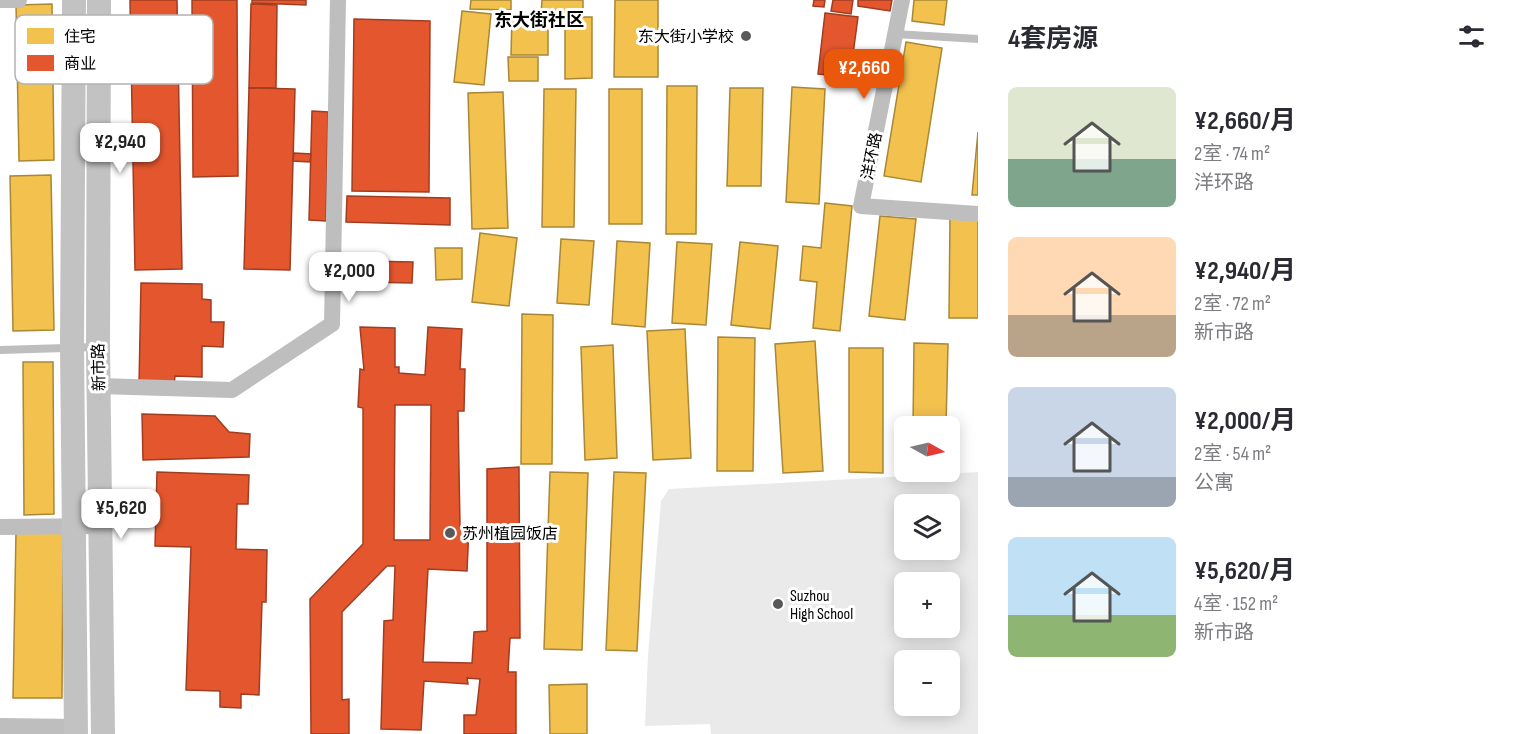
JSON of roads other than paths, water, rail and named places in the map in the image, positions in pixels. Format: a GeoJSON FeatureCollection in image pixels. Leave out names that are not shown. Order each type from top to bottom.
{"type":"FeatureCollection","features":[{"type":"Feature","properties":{"kind":"main road","name":"新市路"},"geometry":{"type":"LineString","coordinates":[[74,0],[74,15]]}},
{"type":"Feature","properties":{"kind":"main road","name":"新市路"},"geometry":{"type":"LineString","coordinates":[[99,0],[99,15]]}},
{"type":"Feature","properties":{"kind":"main road","name":"新市路"},"geometry":{"type":"LineString","coordinates":[[74,84],[72,347],[76,730]]}},
{"type":"Feature","properties":{"kind":"main road","name":"新市路"},"geometry":{"type":"LineString","coordinates":[[99,84],[98,386],[103,734]]}},
{"type":"Feature","properties":{"kind":"street"},"geometry":{"type":"LineString","coordinates":[[0,0],[19,0]]}},
{"type":"Feature","properties":{"kind":"street"},"geometry":{"type":"LineString","coordinates":[[98,386],[232,390],[332,324],[338,0]]}},
{"type":"Feature","properties":{"kind":"street","name":"洋环路"},"geometry":{"type":"LineString","coordinates":[[902,0],[861,206],[978,214]]}},
{"type":"Feature","properties":{"kind":"street"},"geometry":{"type":"LineString","coordinates":[[0,526],[100,526]]}},
{"type":"Feature","properties":{"kind":"street"},"geometry":{"type":"LineString","coordinates":[[0,726],[76,730]]}},
{"type":"Feature","properties":{"kind":"lane"},"geometry":{"type":"LineString","coordinates":[[895,34],[978,39]]}},
{"type":"Feature","properties":{"kind":"lane"},"geometry":{"type":"LineString","coordinates":[[0,350],[98,347]]}},
{"type":"Feature","properties":{"kind":"place","name":"东大街小学校"},"geometry":{"type":"Point","coordinates":[746,36]}},
{"type":"Feature","properties":{"kind":"place","name":"苏州植园饭店"},"geometry":{"type":"Point","coordinates":[450,533]}},
{"type":"Feature","properties":{"kind":"place","name":"Suzhou High School"},"geometry":{"type":"Point","coordinates":[778,604]}},
{"type":"Feature","properties":{"kind":"district","name":"东大街社区"},"geometry":{"type":"Point","coordinates":[539,20]}}]}
